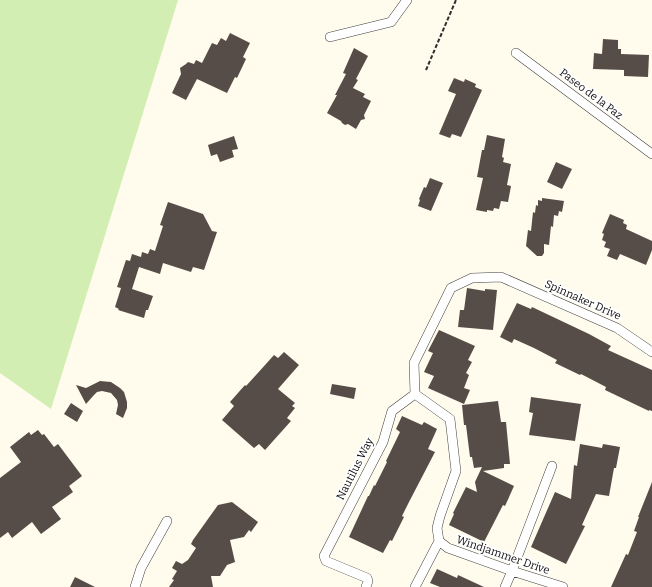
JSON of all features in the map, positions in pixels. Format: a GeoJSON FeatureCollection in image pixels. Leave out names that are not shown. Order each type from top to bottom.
{"type":"FeatureCollection","features":[{"type":"Feature","properties":{"kind":"street"},"geometry":{"type":"LineString","coordinates":[[330,37],[391,22],[407,0]]}},
{"type":"Feature","properties":{"kind":"street","name":"Paseo de la Paz"},"geometry":{"type":"LineString","coordinates":[[516,53],[652,154]]}},
{"type":"Feature","properties":{"kind":"street","name":"Spinnaker Drive"},"geometry":{"type":"LineString","coordinates":[[415,394],[414,364],[451,288],[472,278],[501,277],[617,328],[652,352]]}},
{"type":"Feature","properties":{"kind":"street","name":"Windjammer Drive"},"geometry":{"type":"LineString","coordinates":[[415,394],[450,419],[456,471],[437,528],[439,541],[443,546],[448,548],[562,587]]}},
{"type":"Feature","properties":{"kind":"street","name":"Nautilus Way"},"geometry":{"type":"LineString","coordinates":[[366,587],[368,581],[367,578],[326,561],[324,556],[383,442],[392,411],[415,394]]}},
{"type":"Feature","properties":{"kind":"street"},"geometry":{"type":"LineString","coordinates":[[505,587],[552,466]]}},
{"type":"Feature","properties":{"kind":"street"},"geometry":{"type":"LineString","coordinates":[[135,587],[141,568],[167,521]]}},
{"type":"Feature","properties":{"kind":"street"},"geometry":{"type":"LineString","coordinates":[[416,587],[439,541]]}},
{"type":"Feature","properties":{"kind":"path"},"geometry":{"type":"LineString","coordinates":[[426,70],[456,0]]}},
{"type":"Feature","properties":{"kind":"green space"},"geometry":{"type":"Polygon","coordinates":[[[0,0],[178,0],[51,409],[0,373],[0,0]]]}},
{"type":"Feature","properties":{"kind":"building"},"geometry":{"type":"Polygon","coordinates":[[[230,33],[250,43],[243,57],[246,59],[237,78],[235,77],[227,93],[197,79],[186,100],[172,93],[181,74],[180,68],[188,62],[194,64],[196,60],[202,63],[212,43],[217,45],[221,38],[226,41],[230,33]]]}},
{"type":"Feature","properties":{"kind":"building"},"geometry":{"type":"Polygon","coordinates":[[[603,39],[618,40],[618,49],[621,49],[621,54],[649,55],[648,77],[624,76],[624,70],[593,69],[594,53],[602,54],[603,39]]]}},
{"type":"Feature","properties":{"kind":"building"},"geometry":{"type":"Polygon","coordinates":[[[354,48],[368,56],[353,88],[365,94],[363,97],[371,101],[364,115],[365,119],[361,120],[356,129],[348,124],[345,125],[327,113],[346,74],[343,73],[354,48]]]}},
{"type":"Feature","properties":{"kind":"building"},"geometry":{"type":"Polygon","coordinates":[[[454,78],[464,82],[465,79],[476,84],[475,87],[482,90],[461,137],[452,134],[450,138],[439,134],[456,94],[448,91],[454,78]]]}},
{"type":"Feature","properties":{"kind":"building"},"geometry":{"type":"Polygon","coordinates":[[[487,135],[505,139],[502,157],[504,158],[503,162],[511,164],[507,185],[511,186],[508,202],[501,201],[499,209],[494,208],[493,211],[487,210],[487,212],[476,210],[483,178],[477,177],[482,150],[484,150],[487,135]]]}},
{"type":"Feature","properties":{"kind":"building"},"geometry":{"type":"Polygon","coordinates":[[[234,136],[238,149],[232,150],[234,157],[220,162],[217,154],[211,156],[208,145],[234,136]]]}},
{"type":"Feature","properties":{"kind":"building"},"geometry":{"type":"Polygon","coordinates":[[[556,162],[572,169],[562,189],[547,182],[556,162]]]}},
{"type":"Feature","properties":{"kind":"building"},"geometry":{"type":"Polygon","coordinates":[[[430,178],[443,183],[431,211],[418,206],[424,187],[426,188],[430,178]]]}},
{"type":"Feature","properties":{"kind":"building"},"geometry":{"type":"Polygon","coordinates":[[[542,198],[564,201],[562,212],[559,211],[558,216],[554,215],[549,245],[544,244],[544,253],[542,256],[537,256],[526,246],[528,230],[531,231],[533,212],[535,213],[536,205],[538,206],[538,200],[542,201],[542,198]]]}},
{"type":"Feature","properties":{"kind":"building"},"geometry":{"type":"Polygon","coordinates":[[[168,202],[203,214],[212,231],[217,232],[204,270],[193,267],[191,272],[163,263],[160,274],[139,267],[132,289],[153,296],[148,310],[146,310],[144,318],[118,310],[119,309],[115,307],[121,288],[117,287],[126,260],[130,261],[132,254],[141,257],[142,252],[148,254],[150,249],[155,251],[163,226],[160,225],[168,202]]]}},
{"type":"Feature","properties":{"kind":"building"},"geometry":{"type":"Polygon","coordinates":[[[610,214],[624,220],[623,223],[627,225],[626,229],[652,241],[652,250],[646,265],[620,254],[617,260],[607,256],[610,249],[604,247],[606,242],[602,240],[604,234],[602,233],[610,214]]]}},
{"type":"Feature","properties":{"kind":"building"},"geometry":{"type":"Polygon","coordinates":[[[467,288],[485,291],[485,289],[497,290],[493,330],[458,327],[460,310],[464,310],[467,288]]]}},
{"type":"Feature","properties":{"kind":"building"},"geometry":{"type":"Polygon","coordinates":[[[517,303],[531,309],[532,307],[589,334],[611,346],[608,350],[652,370],[652,411],[649,411],[605,390],[606,387],[555,363],[557,360],[534,348],[514,339],[512,343],[500,337],[517,303]]]}},
{"type":"Feature","properties":{"kind":"building"},"geometry":{"type":"Polygon","coordinates":[[[439,330],[475,346],[468,360],[472,362],[466,373],[469,375],[464,388],[470,390],[464,404],[428,388],[434,376],[424,372],[433,353],[428,351],[439,330]]]}},
{"type":"Feature","properties":{"kind":"building"},"geometry":{"type":"Polygon","coordinates":[[[284,352],[299,365],[278,389],[295,403],[292,406],[295,408],[287,418],[291,421],[265,450],[259,444],[254,448],[222,420],[234,406],[230,402],[245,385],[246,386],[274,355],[278,358],[284,352]]]}},
{"type":"Feature","properties":{"kind":"building"},"geometry":{"type":"Polygon","coordinates":[[[100,381],[111,382],[124,392],[127,408],[123,418],[116,414],[118,405],[117,400],[111,393],[102,391],[97,392],[86,404],[76,385],[86,388],[100,381]]]}},
{"type":"Feature","properties":{"kind":"building"},"geometry":{"type":"Polygon","coordinates":[[[332,384],[356,388],[354,399],[330,394],[332,384]]]}},
{"type":"Feature","properties":{"kind":"building"},"geometry":{"type":"Polygon","coordinates":[[[531,397],[581,404],[575,441],[529,435],[533,413],[529,412],[531,397]]]}},
{"type":"Feature","properties":{"kind":"building"},"geometry":{"type":"Polygon","coordinates":[[[498,401],[501,422],[506,422],[510,464],[504,464],[504,468],[483,471],[514,486],[505,506],[503,505],[484,542],[449,525],[454,514],[453,513],[466,487],[477,492],[475,482],[482,467],[474,468],[472,457],[470,457],[462,405],[498,401]]]}},
{"type":"Feature","properties":{"kind":"building"},"geometry":{"type":"Polygon","coordinates":[[[71,403],[83,411],[77,422],[64,414],[71,403]]]}},
{"type":"Feature","properties":{"kind":"building"},"geometry":{"type":"Polygon","coordinates":[[[402,416],[422,425],[424,422],[437,429],[428,449],[435,452],[402,516],[404,517],[392,541],[390,540],[383,553],[349,537],[368,496],[374,485],[375,486],[387,462],[386,461],[400,432],[396,429],[402,416]]]}},
{"type":"Feature","properties":{"kind":"building"},"geometry":{"type":"Polygon","coordinates":[[[38,430],[42,435],[44,434],[54,447],[58,444],[82,476],[69,486],[73,492],[52,507],[61,519],[41,534],[32,522],[12,538],[8,532],[0,538],[0,478],[21,462],[10,447],[29,432],[31,435],[38,430]]]}},
{"type":"Feature","properties":{"kind":"building"},"geometry":{"type":"Polygon","coordinates":[[[580,444],[602,448],[603,444],[620,447],[616,468],[614,468],[609,496],[596,494],[582,525],[585,526],[566,564],[531,547],[555,492],[571,499],[574,465],[577,466],[580,444]]]}},
{"type":"Feature","properties":{"kind":"building"},"geometry":{"type":"Polygon","coordinates":[[[652,482],[652,587],[611,587],[626,554],[628,555],[637,532],[634,531],[638,517],[652,482]]]}},
{"type":"Feature","properties":{"kind":"building"},"geometry":{"type":"Polygon","coordinates":[[[232,502],[258,522],[251,532],[249,530],[244,537],[230,540],[235,562],[227,565],[220,576],[211,576],[213,587],[169,587],[174,580],[172,579],[177,571],[172,568],[176,561],[182,564],[188,560],[196,548],[191,544],[193,540],[218,505],[232,502]]]}},
{"type":"Feature","properties":{"kind":"building"},"geometry":{"type":"Polygon","coordinates":[[[437,569],[457,578],[458,575],[484,587],[440,587],[430,583],[437,569]]]}},
{"type":"Feature","properties":{"kind":"building"},"geometry":{"type":"Polygon","coordinates":[[[75,577],[95,587],[70,587],[75,577]]]}}]}
